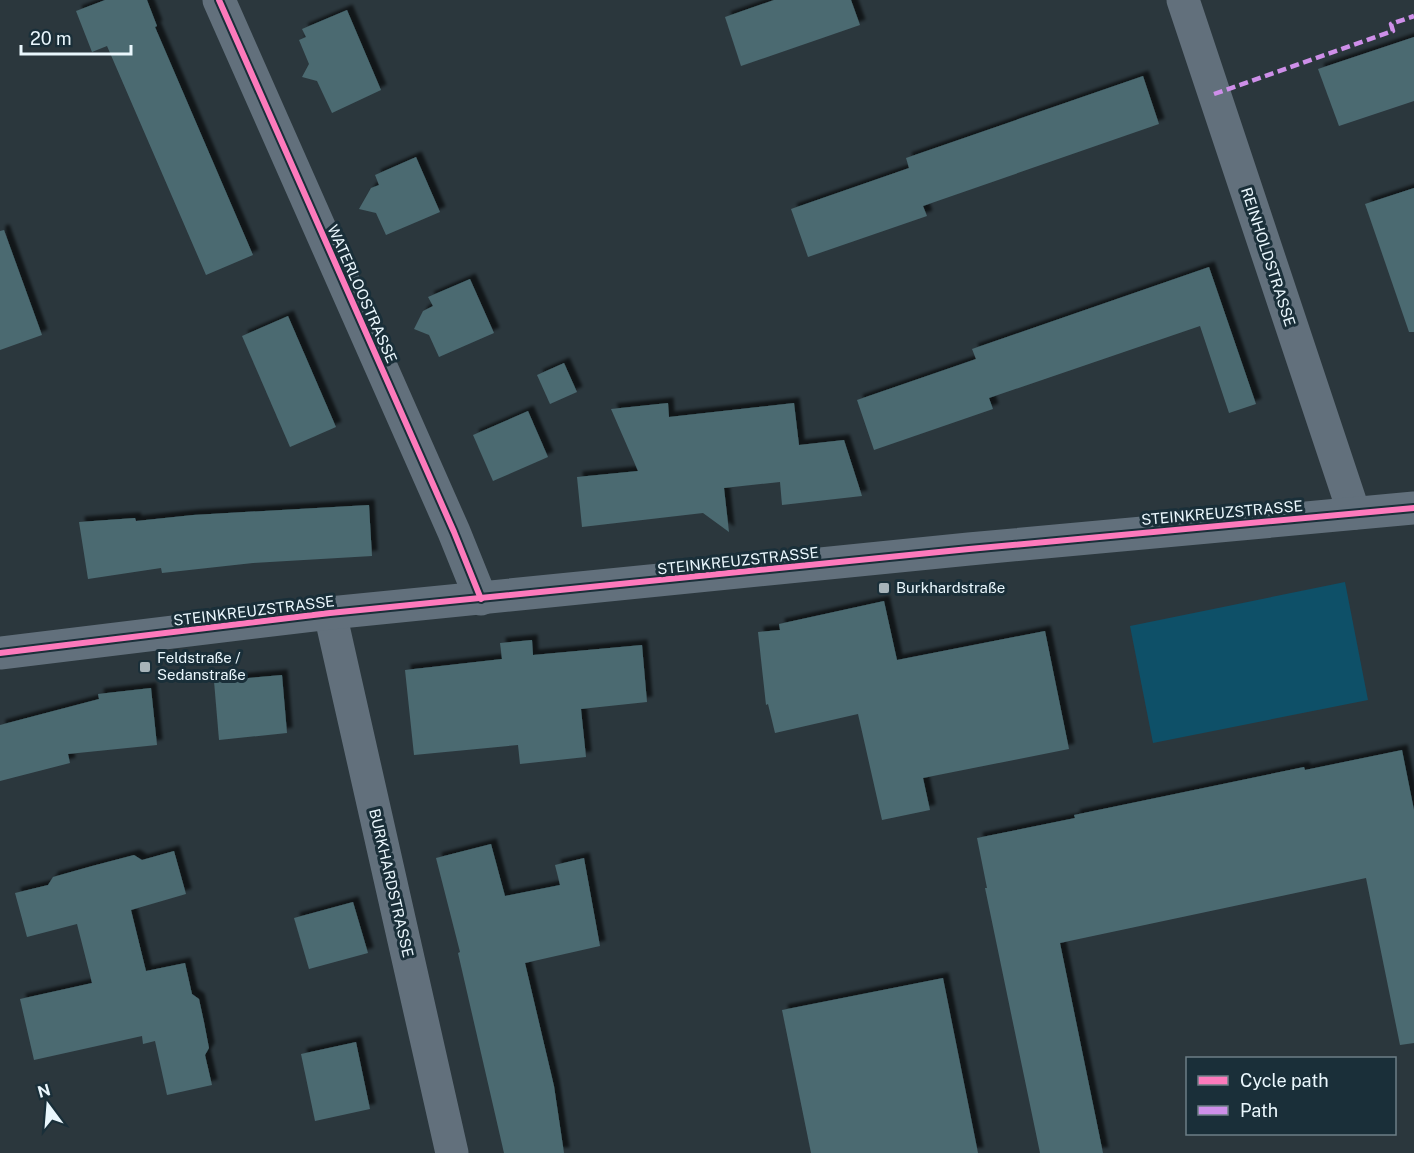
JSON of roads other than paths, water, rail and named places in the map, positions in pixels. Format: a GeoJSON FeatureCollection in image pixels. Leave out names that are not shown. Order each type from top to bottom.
{"type":"FeatureCollection","features":[{"type":"Feature","properties":{"kind":"street","name":"WATERLOOSTRASSE"},"geometry":{"type":"LineString","coordinates":[[219,0],[454,532],[481,599]]}},
{"type":"Feature","properties":{"kind":"street","name":"REINHOLDSTRASSE"},"geometry":{"type":"LineString","coordinates":[[1183,0],[1354,513]]}},
{"type":"Feature","properties":{"kind":"street","name":"STEINKREUZSTRASSE"},"geometry":{"type":"LineString","coordinates":[[0,652],[330,613],[969,549],[1354,513],[1413,512]]}},
{"type":"Feature","properties":{"kind":"street","name":"BURKHARDSTRASSE"},"geometry":{"type":"LineString","coordinates":[[330,613],[452,1153]]}},
{"type":"Feature","properties":{"kind":"place","name":"Burkhardstraße"},"geometry":{"type":"Point","coordinates":[884,588]}},
{"type":"Feature","properties":{"kind":"place","name":"Feldstraße / Sedanstraße"},"geometry":{"type":"Point","coordinates":[145,667]}}]}
